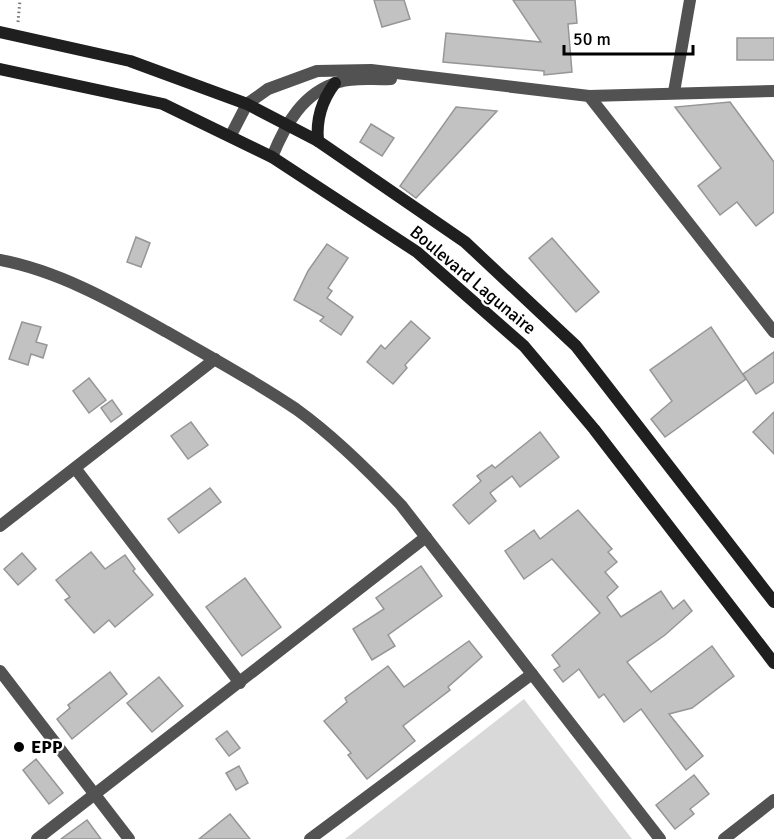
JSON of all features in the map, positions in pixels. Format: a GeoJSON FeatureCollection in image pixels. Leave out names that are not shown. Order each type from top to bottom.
{"type":"FeatureCollection","features":[{"type":"Feature","properties":{"kind":"main road","name":"Boulevard Lagunaire"},"geometry":{"type":"LineString","coordinates":[[0,32],[16,33],[130,61],[247,104],[318,141],[465,242],[576,346],[774,602]]}},
{"type":"Feature","properties":{"kind":"main road","name":"Boulevard Lagunaire"},"geometry":{"type":"LineString","coordinates":[[0,69],[163,104],[272,156],[417,252],[524,346],[594,429],[774,663]]}},
{"type":"Feature","properties":{"kind":"main road"},"geometry":{"type":"LineString","coordinates":[[318,141],[319,115],[327,93],[335,83]]}},
{"type":"Feature","properties":{"kind":"street"},"geometry":{"type":"LineString","coordinates":[[674,92],[690,0]]}},
{"type":"Feature","properties":{"kind":"street"},"geometry":{"type":"LineString","coordinates":[[231,135],[247,104],[268,89],[317,71],[371,70],[589,96],[774,90]]}},
{"type":"Feature","properties":{"kind":"street"},"geometry":{"type":"LineString","coordinates":[[272,156],[286,123],[296,111],[326,86],[335,83],[428,78]]}},
{"type":"Feature","properties":{"kind":"street"},"geometry":{"type":"LineString","coordinates":[[589,96],[774,332]]}},
{"type":"Feature","properties":{"kind":"street"},"geometry":{"type":"LineString","coordinates":[[0,260],[18,263],[69,281],[214,359],[298,410],[357,459],[401,505],[660,839]]}},
{"type":"Feature","properties":{"kind":"street"},"geometry":{"type":"LineString","coordinates":[[0,526],[214,359]]}},
{"type":"Feature","properties":{"kind":"street"},"geometry":{"type":"LineString","coordinates":[[75,468],[240,683]]}},
{"type":"Feature","properties":{"kind":"street"},"geometry":{"type":"LineString","coordinates":[[37,839],[426,537]]}},
{"type":"Feature","properties":{"kind":"street"},"geometry":{"type":"LineString","coordinates":[[0,671],[129,839]]}},
{"type":"Feature","properties":{"kind":"street"},"geometry":{"type":"LineString","coordinates":[[310,839],[532,674]]}},
{"type":"Feature","properties":{"kind":"street"},"geometry":{"type":"LineString","coordinates":[[724,839],[774,800]]}},
{"type":"Feature","properties":{"kind":"path"},"geometry":{"type":"LineString","coordinates":[[16,33],[20,0]]}},
{"type":"Feature","properties":{"kind":"shaded area"},"geometry":{"type":"Polygon","coordinates":[[[524,699],[632,839],[345,839],[524,699]]]}},
{"type":"Feature","properties":{"kind":"building"},"geometry":{"type":"Polygon","coordinates":[[[374,0],[404,0],[410,19],[382,27],[374,0]]]}},
{"type":"Feature","properties":{"kind":"building"},"geometry":{"type":"Polygon","coordinates":[[[513,0],[575,0],[577,23],[568,24],[572,72],[544,75],[544,71],[443,62],[446,33],[541,42],[513,0]]]}},
{"type":"Feature","properties":{"kind":"building"},"geometry":{"type":"Polygon","coordinates":[[[737,38],[774,38],[774,60],[737,60],[737,38]]]}},
{"type":"Feature","properties":{"kind":"building"},"geometry":{"type":"Polygon","coordinates":[[[730,102],[774,162],[774,212],[756,226],[737,202],[720,215],[698,186],[721,168],[675,107],[730,102]]]}},
{"type":"Feature","properties":{"kind":"building"},"geometry":{"type":"Polygon","coordinates":[[[456,107],[497,111],[416,198],[400,186],[456,107]]]}},
{"type":"Feature","properties":{"kind":"building"},"geometry":{"type":"Polygon","coordinates":[[[371,124],[394,138],[382,156],[360,142],[371,124]]]}},
{"type":"Feature","properties":{"kind":"building"},"geometry":{"type":"Polygon","coordinates":[[[136,237],[150,243],[141,267],[127,262],[136,237]]]}},
{"type":"Feature","properties":{"kind":"building"},"geometry":{"type":"Polygon","coordinates":[[[552,238],[599,292],[576,312],[529,258],[552,238]]]}},
{"type":"Feature","properties":{"kind":"building"},"geometry":{"type":"Polygon","coordinates":[[[327,244],[348,258],[328,288],[332,291],[327,298],[353,317],[341,335],[320,321],[324,317],[294,300],[308,271],[327,244]]]}},
{"type":"Feature","properties":{"kind":"building"},"geometry":{"type":"Polygon","coordinates":[[[411,321],[430,338],[405,365],[407,368],[393,384],[367,362],[381,345],[385,349],[411,321]]]}},
{"type":"Feature","properties":{"kind":"building"},"geometry":{"type":"Polygon","coordinates":[[[22,322],[41,327],[36,342],[47,345],[43,358],[31,354],[28,365],[9,359],[22,322]]]}},
{"type":"Feature","properties":{"kind":"building"},"geometry":{"type":"Polygon","coordinates":[[[711,327],[746,379],[665,437],[651,419],[672,401],[650,370],[711,327]]]}},
{"type":"Feature","properties":{"kind":"building"},"geometry":{"type":"Polygon","coordinates":[[[774,352],[774,382],[756,394],[743,374],[774,352]]]}},
{"type":"Feature","properties":{"kind":"building"},"geometry":{"type":"Polygon","coordinates":[[[89,378],[106,400],[89,413],[73,391],[89,378]]]}},
{"type":"Feature","properties":{"kind":"building"},"geometry":{"type":"Polygon","coordinates":[[[112,400],[122,414],[111,422],[101,408],[112,400]]]}},
{"type":"Feature","properties":{"kind":"building"},"geometry":{"type":"Polygon","coordinates":[[[774,412],[774,454],[753,432],[774,412]]]}},
{"type":"Feature","properties":{"kind":"building"},"geometry":{"type":"Polygon","coordinates":[[[191,422],[208,445],[188,459],[171,436],[191,422]]]}},
{"type":"Feature","properties":{"kind":"building"},"geometry":{"type":"Polygon","coordinates":[[[540,432],[559,457],[520,487],[512,476],[490,493],[496,501],[469,524],[453,505],[481,481],[477,476],[492,465],[495,468],[540,432]]]}},
{"type":"Feature","properties":{"kind":"building"},"geometry":{"type":"Polygon","coordinates":[[[210,488],[221,502],[179,533],[168,519],[210,488]]]}},
{"type":"Feature","properties":{"kind":"building"},"geometry":{"type":"Polygon","coordinates":[[[578,510],[612,549],[608,552],[617,562],[605,572],[618,587],[607,597],[621,617],[661,591],[673,609],[684,600],[692,611],[665,635],[627,662],[651,692],[712,646],[734,676],[692,708],[669,714],[703,756],[686,770],[641,709],[624,722],[604,694],[599,698],[579,669],[563,682],[554,670],[560,666],[552,655],[600,613],[552,559],[524,579],[505,551],[534,530],[540,539],[578,510]]]}},
{"type":"Feature","properties":{"kind":"building"},"geometry":{"type":"Polygon","coordinates":[[[91,552],[105,569],[125,555],[135,569],[133,571],[153,595],[115,627],[109,620],[94,633],[65,600],[70,597],[56,580],[91,552]]]}},
{"type":"Feature","properties":{"kind":"building"},"geometry":{"type":"Polygon","coordinates":[[[22,553],[36,569],[18,585],[4,569],[22,553]]]}},
{"type":"Feature","properties":{"kind":"building"},"geometry":{"type":"Polygon","coordinates":[[[421,566],[442,596],[388,635],[395,646],[372,660],[353,629],[384,609],[376,598],[421,566]]]}},
{"type":"Feature","properties":{"kind":"building"},"geometry":{"type":"Polygon","coordinates":[[[245,578],[281,627],[242,656],[206,607],[245,578]]]}},
{"type":"Feature","properties":{"kind":"building"},"geometry":{"type":"Polygon","coordinates":[[[469,641],[482,657],[448,687],[450,690],[403,726],[415,741],[367,779],[348,755],[351,753],[324,721],[347,702],[345,698],[388,666],[404,687],[469,641]]]}},
{"type":"Feature","properties":{"kind":"building"},"geometry":{"type":"Polygon","coordinates":[[[110,672],[127,694],[72,739],[57,719],[70,708],[68,705],[110,672]]]}},
{"type":"Feature","properties":{"kind":"building"},"geometry":{"type":"Polygon","coordinates":[[[159,677],[183,706],[152,732],[127,703],[159,677]]]}},
{"type":"Feature","properties":{"kind":"building"},"geometry":{"type":"Polygon","coordinates":[[[227,731],[240,748],[229,756],[216,739],[227,731]]]}},
{"type":"Feature","properties":{"kind":"building"},"geometry":{"type":"Polygon","coordinates":[[[36,759],[63,793],[49,804],[23,770],[36,759]]]}},
{"type":"Feature","properties":{"kind":"building"},"geometry":{"type":"Polygon","coordinates":[[[239,766],[248,783],[236,790],[226,773],[239,766]]]}},
{"type":"Feature","properties":{"kind":"building"},"geometry":{"type":"Polygon","coordinates":[[[694,775],[709,794],[690,809],[694,814],[675,829],[656,805],[694,775]]]}},
{"type":"Feature","properties":{"kind":"building"},"geometry":{"type":"Polygon","coordinates":[[[230,814],[250,839],[199,839],[230,814]]]}},
{"type":"Feature","properties":{"kind":"building"},"geometry":{"type":"Polygon","coordinates":[[[87,820],[101,839],[61,839],[87,820]]]}},
{"type":"Feature","properties":{"kind":"place","name":"EPP"},"geometry":{"type":"Point","coordinates":[19,747]}}]}
